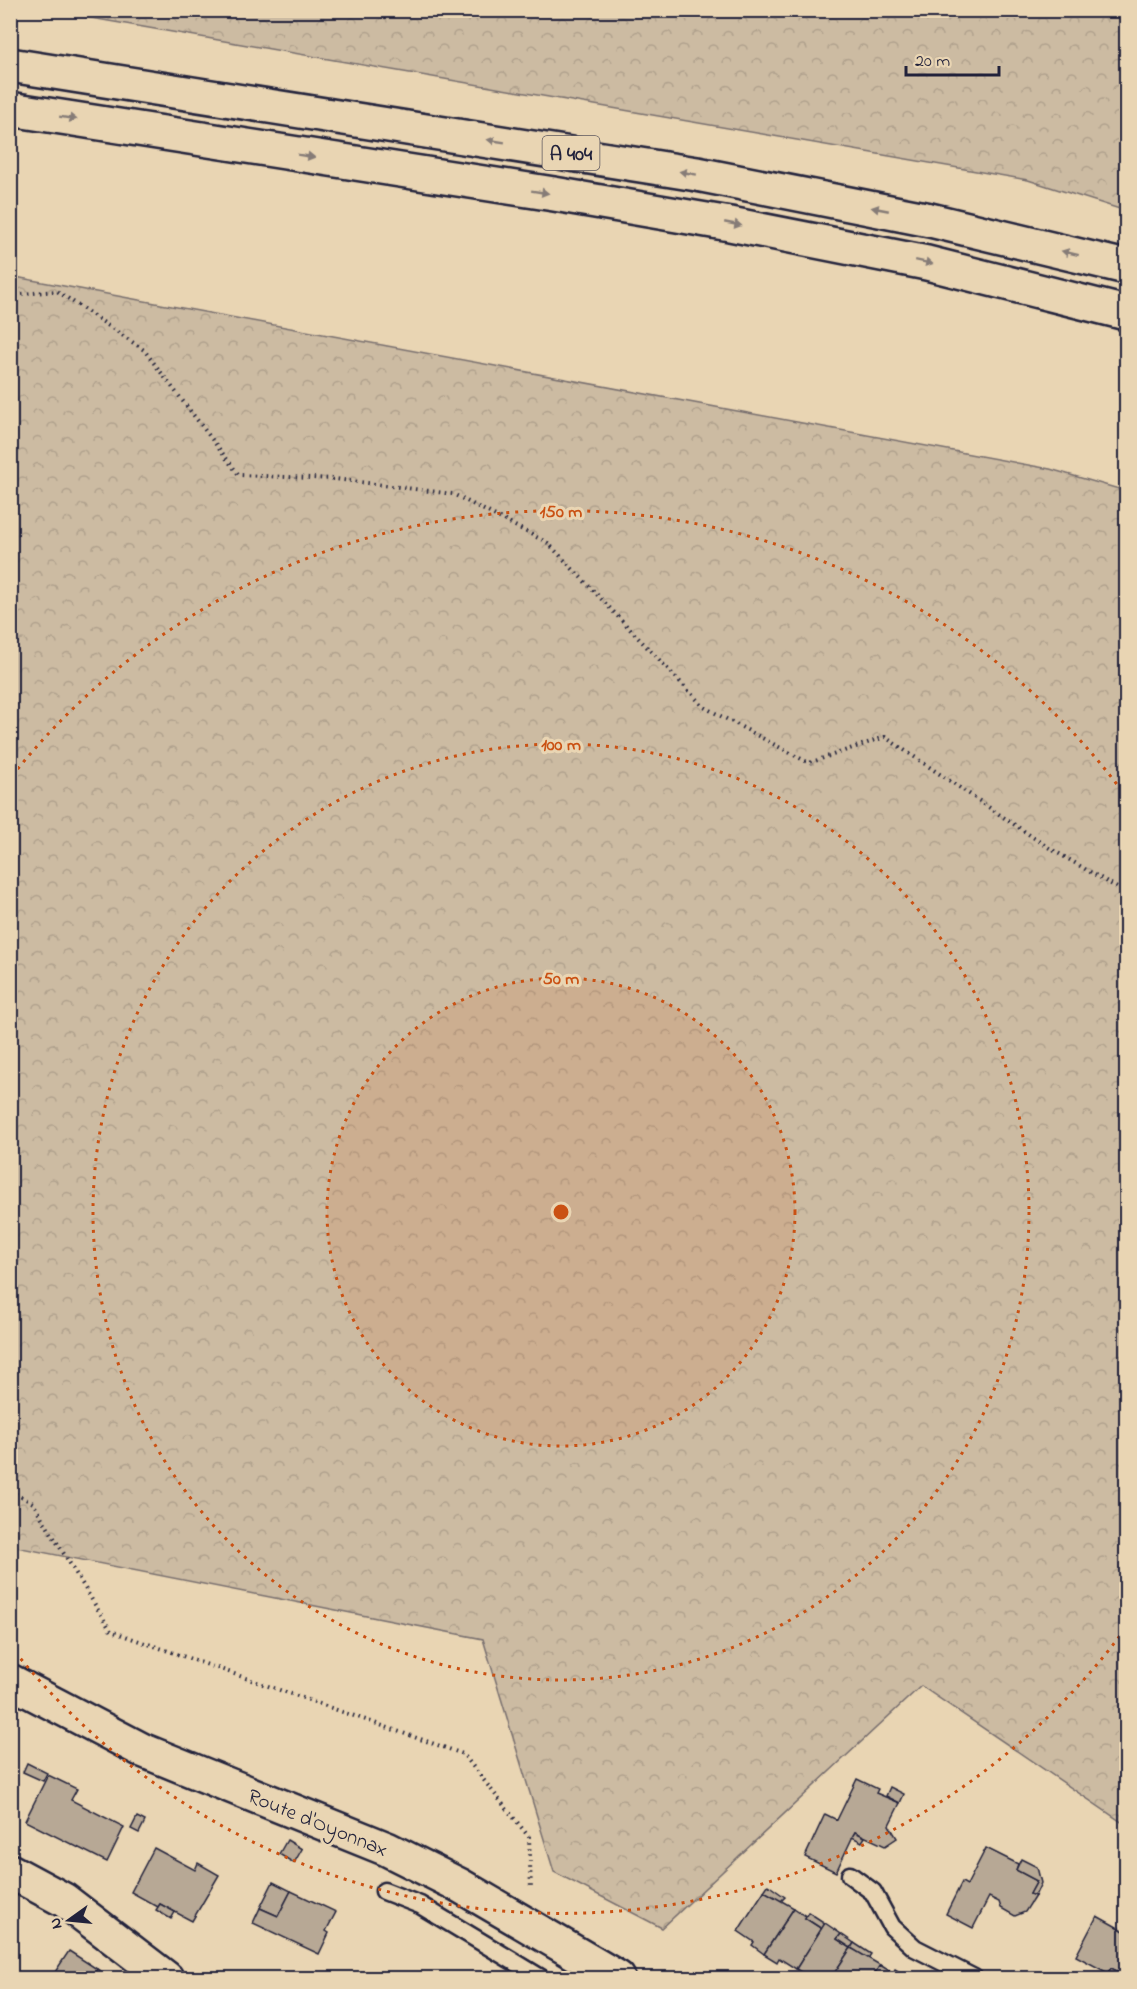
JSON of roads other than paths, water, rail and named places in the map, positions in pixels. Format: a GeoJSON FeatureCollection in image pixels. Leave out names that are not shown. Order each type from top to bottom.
{"type":"FeatureCollection","features":[{"type":"Feature","properties":{"kind":"main road","name":"A 404"},"geometry":{"type":"LineString","coordinates":[[10,65],[697,174],[930,220],[1126,267]]}},
{"type":"Feature","properties":{"kind":"main road","name":"A 404"},"geometry":{"type":"LineString","coordinates":[[10,109],[554,194],[730,224],[927,263],[1126,313]]}},
{"type":"Feature","properties":{"kind":"main road","name":"Route d'Oyonnax"},"geometry":{"type":"LineString","coordinates":[[10,1681],[142,1750],[387,1849],[459,1886],[618,1978]]}},
{"type":"Feature","properties":{"kind":"main road"},"geometry":{"type":"LineString","coordinates":[[10,1871],[64,1900],[166,1978]]}},
{"type":"Feature","properties":{"kind":"lane"},"geometry":{"type":"LineString","coordinates":[[850,1875],[873,1892],[892,1927],[915,1948],[974,1978]]}},
{"type":"Feature","properties":{"kind":"lane"},"geometry":{"type":"LineString","coordinates":[[384,1891],[420,1905],[541,1978]]}}]}
